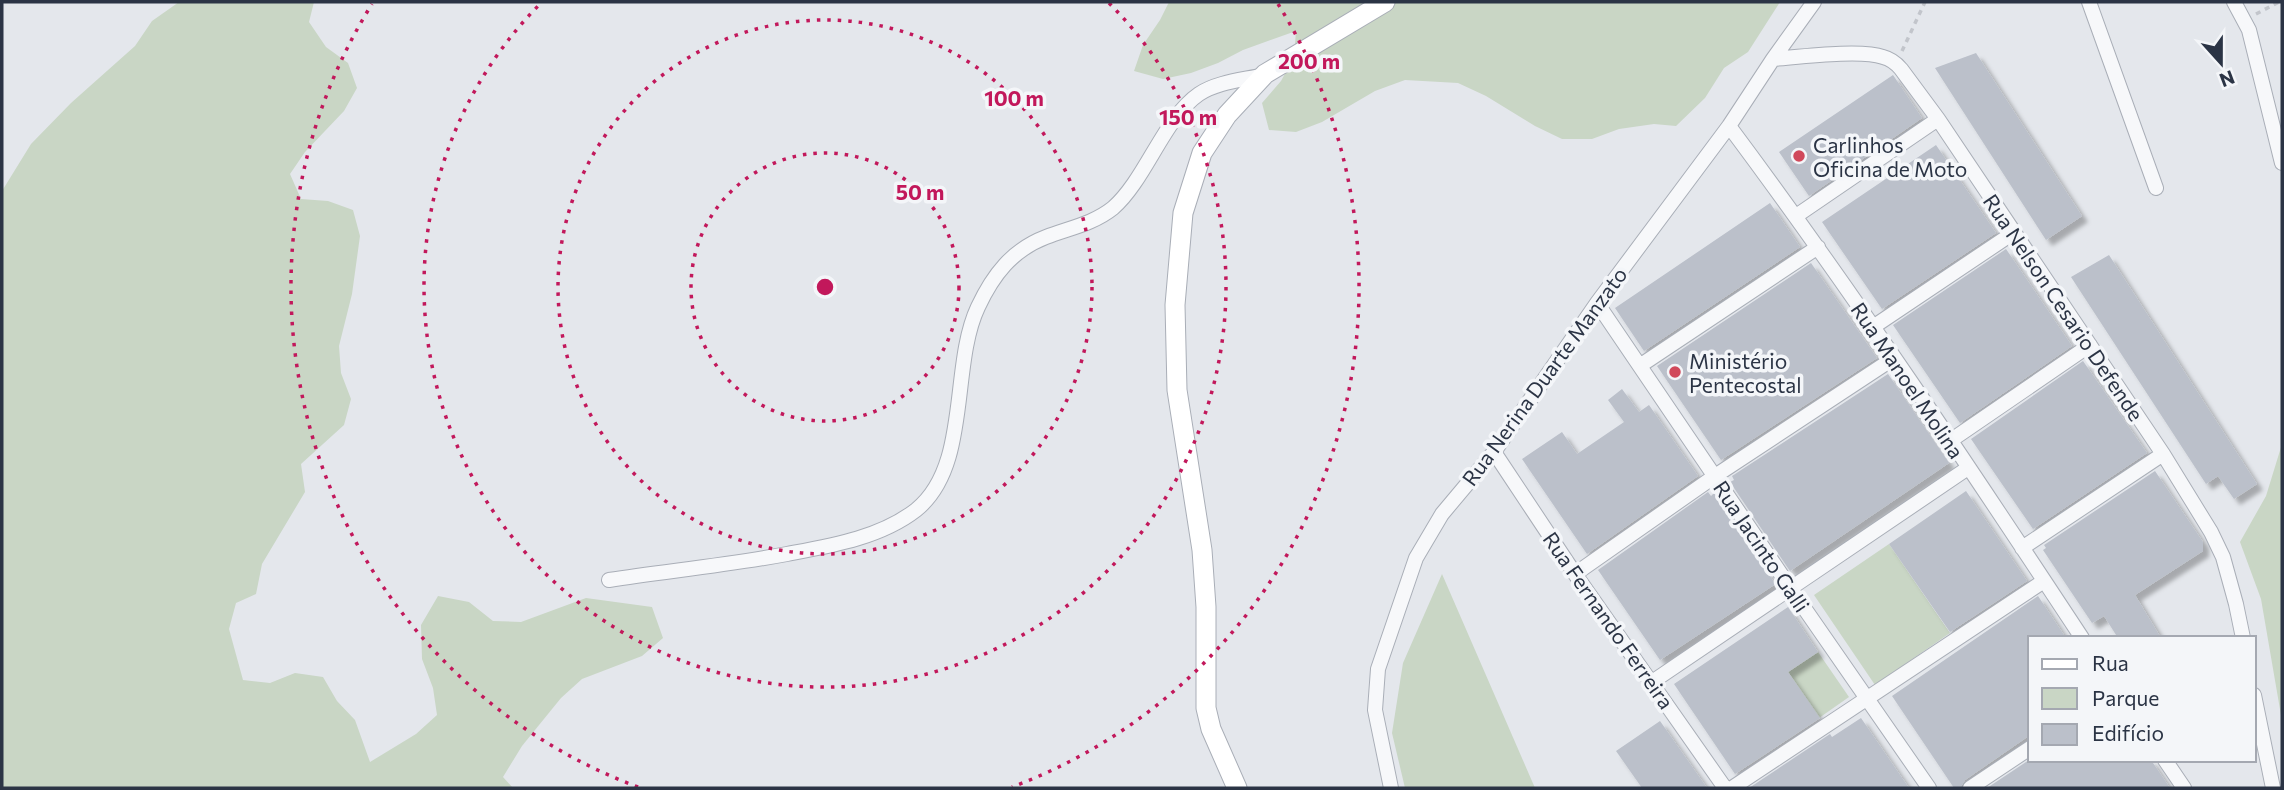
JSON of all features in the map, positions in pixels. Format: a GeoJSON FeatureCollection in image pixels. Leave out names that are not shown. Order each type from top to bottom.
{"type":"FeatureCollection","features":[{"type":"Feature","properties":{"kind":"street"},"geometry":{"type":"LineString","coordinates":[[1237,788],[1211,729],[1206,708],[1206,607],[1196,503],[1177,390],[1175,304],[1183,213],[1202,153],[1227,115],[1265,74],[1385,2]]}},
{"type":"Feature","properties":{"kind":"street","name":"Rua Nerina Duarte Manzato"},"geometry":{"type":"LineString","coordinates":[[1391,788],[1375,710],[1378,669],[1416,558],[1442,514],[1494,452],[1597,303],[1729,126],[1814,2]]}},
{"type":"Feature","properties":{"kind":"street"},"geometry":{"type":"LineString","coordinates":[[2090,2],[2156,188]]}},
{"type":"Feature","properties":{"kind":"street"},"geometry":{"type":"LineString","coordinates":[[2234,2],[2249,30],[2282,163]]}},
{"type":"Feature","properties":{"kind":"street"},"geometry":{"type":"LineString","coordinates":[[1773,59],[1847,54],[1881,56],[1896,63]]}},
{"type":"Feature","properties":{"kind":"street","name":"Rua Nelson Cesario Defende"},"geometry":{"type":"LineString","coordinates":[[1896,63],[1938,120],[2090,345],[2211,532],[2223,557],[2243,636]]}},
{"type":"Feature","properties":{"kind":"street"},"geometry":{"type":"LineString","coordinates":[[609,580],[748,561],[817,548],[878,531],[916,509],[931,494],[941,476],[958,411],[967,336],[976,309],[1001,267],[1020,250],[1044,238],[1096,220],[1114,207],[1129,190],[1180,114],[1197,96],[1210,88],[1265,74]]}},
{"type":"Feature","properties":{"kind":"street"},"geometry":{"type":"LineString","coordinates":[[1796,216],[1938,120]]}},
{"type":"Feature","properties":{"kind":"street","name":"Rua Manoel Molina"},"geometry":{"type":"LineString","coordinates":[[1729,126],[1818,247],[2081,636]]}},
{"type":"Feature","properties":{"kind":"street"},"geometry":{"type":"LineString","coordinates":[[1873,327],[2013,233]]}},
{"type":"Feature","properties":{"kind":"street"},"geometry":{"type":"LineString","coordinates":[[1641,365],[1818,247]]}},
{"type":"Feature","properties":{"kind":"street","name":"Rua Jacinto Galli"},"geometry":{"type":"LineString","coordinates":[[1597,303],[1929,788]]}},
{"type":"Feature","properties":{"kind":"street"},"geometry":{"type":"LineString","coordinates":[[1950,441],[2090,345]]}},
{"type":"Feature","properties":{"kind":"street"},"geometry":{"type":"LineString","coordinates":[[1575,574],[1715,476],[1894,358]]}},
{"type":"Feature","properties":{"kind":"street","name":"Rua Fernando Ferreira"},"geometry":{"type":"LineString","coordinates":[[1494,452],[1575,574],[1725,788]]}},
{"type":"Feature","properties":{"kind":"street"},"geometry":{"type":"LineString","coordinates":[[2022,548],[2163,454]]}},
{"type":"Feature","properties":{"kind":"street"},"geometry":{"type":"LineString","coordinates":[[1652,682],[1968,468]]}},
{"type":"Feature","properties":{"kind":"street"},"geometry":{"type":"LineString","coordinates":[[1732,788],[2044,581]]}},
{"type":"Feature","properties":{"kind":"street"},"geometry":{"type":"LineString","coordinates":[[2256,705],[2273,788]]}},
{"type":"Feature","properties":{"kind":"street"},"geometry":{"type":"LineString","coordinates":[[1970,788],[2028,749]]}},
{"type":"Feature","properties":{"kind":"street"},"geometry":{"type":"LineString","coordinates":[[2166,762],[2184,788]]}},
{"type":"Feature","properties":{"kind":"path"},"geometry":{"type":"LineString","coordinates":[[1896,63],[1925,2]]}},
{"type":"Feature","properties":{"kind":"path"},"geometry":{"type":"LineString","coordinates":[[2244,20],[2279,2]]}},
{"type":"Feature","properties":{"kind":"green space"},"geometry":{"type":"Polygon","coordinates":[[[179,2],[314,2],[309,22],[326,47],[348,63],[357,88],[344,111],[305,152],[290,174],[301,199],[328,201],[353,210],[360,236],[352,294],[339,346],[341,373],[351,399],[344,425],[301,464],[305,492],[262,564],[256,594],[236,603],[229,629],[243,680],[270,683],[295,673],[323,677],[337,701],[355,720],[370,762],[416,734],[437,715],[433,688],[422,659],[421,625],[438,596],[469,602],[493,621],[521,622],[586,598],[652,607],[663,638],[642,656],[582,679],[561,698],[522,746],[503,777],[513,788],[2,788],[2,191],[31,144],[71,103],[135,46],[152,21],[179,2]]]}},
{"type":"Feature","properties":{"kind":"green space"},"geometry":{"type":"Polygon","coordinates":[[[1169,2],[1780,2],[1748,52],[1724,68],[1705,98],[1676,126],[1654,124],[1619,129],[1592,139],[1562,139],[1458,83],[1405,80],[1375,91],[1322,122],[1296,132],[1269,130],[1262,103],[1281,81],[1294,57],[1296,31],[1191,73],[1163,79],[1134,71],[1143,45],[1169,2]]]}},
{"type":"Feature","properties":{"kind":"green space"},"geometry":{"type":"Polygon","coordinates":[[[2282,444],[2282,721],[2261,599],[2240,542],[2266,496],[2282,444]]]}},
{"type":"Feature","properties":{"kind":"green space"},"geometry":{"type":"Polygon","coordinates":[[[1889,544],[1950,633],[1875,685],[1814,595],[1889,544]]]}},
{"type":"Feature","properties":{"kind":"green space"},"geometry":{"type":"Polygon","coordinates":[[[1442,574],[1535,788],[1405,788],[1392,733],[1403,663],[1442,574]]]}},
{"type":"Feature","properties":{"kind":"green space"},"geometry":{"type":"Polygon","coordinates":[[[1818,652],[1849,697],[1819,718],[1788,672],[1818,652]]]}},
{"type":"Feature","properties":{"kind":"building"},"geometry":{"type":"Polygon","coordinates":[[[1976,53],[2082,216],[2046,240],[1935,68],[1976,53]]]}},
{"type":"Feature","properties":{"kind":"building"},"geometry":{"type":"Polygon","coordinates":[[[1893,75],[1922,118],[1809,196],[1779,152],[1893,75]]]}},
{"type":"Feature","properties":{"kind":"building"},"geometry":{"type":"Polygon","coordinates":[[[1936,145],[1996,233],[1882,309],[1822,222],[1936,145]]]}},
{"type":"Feature","properties":{"kind":"building"},"geometry":{"type":"Polygon","coordinates":[[[1770,203],[1800,247],[1644,351],[1615,308],[1770,203]]]}},
{"type":"Feature","properties":{"kind":"building"},"geometry":{"type":"Polygon","coordinates":[[[2006,249],[2072,346],[1960,423],[1893,325],[2006,249]]]}},
{"type":"Feature","properties":{"kind":"building"},"geometry":{"type":"Polygon","coordinates":[[[2109,255],[2257,484],[2234,499],[2218,476],[2206,484],[2071,277],[2109,255]]]}},
{"type":"Feature","properties":{"kind":"building"},"geometry":{"type":"Polygon","coordinates":[[[1811,263],[1877,358],[1721,460],[1657,366],[1811,263]]]}},
{"type":"Feature","properties":{"kind":"building"},"geometry":{"type":"Polygon","coordinates":[[[2083,361],[2147,453],[2033,529],[1971,439],[2083,361]]]}},
{"type":"Feature","properties":{"kind":"building"},"geometry":{"type":"Polygon","coordinates":[[[1888,374],[1949,463],[1790,571],[1730,482],[1734,480],[1732,476],[1888,374]]]}},
{"type":"Feature","properties":{"kind":"building"},"geometry":{"type":"Polygon","coordinates":[[[1622,389],[1639,412],[1649,405],[1698,476],[1587,554],[1522,459],[1562,432],[1577,454],[1624,422],[1608,400],[1622,389]]]}},
{"type":"Feature","properties":{"kind":"building"},"geometry":{"type":"Polygon","coordinates":[[[2155,471],[2203,542],[2203,551],[2135,595],[2160,636],[2117,636],[2104,616],[2092,623],[2043,550],[2046,548],[2044,545],[2155,471]]]}},
{"type":"Feature","properties":{"kind":"building"},"geometry":{"type":"Polygon","coordinates":[[[1966,491],[2027,581],[1950,632],[1889,544],[1966,491]]]}},
{"type":"Feature","properties":{"kind":"building"},"geometry":{"type":"Polygon","coordinates":[[[1708,492],[1711,496],[1714,493],[1774,585],[1660,660],[1598,570],[1708,492]]]}},
{"type":"Feature","properties":{"kind":"building"},"geometry":{"type":"Polygon","coordinates":[[[2038,596],[2065,636],[2028,636],[2028,736],[1965,780],[1960,788],[1954,788],[1892,696],[2038,596]]]}},
{"type":"Feature","properties":{"kind":"building"},"geometry":{"type":"Polygon","coordinates":[[[1788,607],[1818,652],[1788,672],[1820,718],[1735,774],[1674,684],[1788,607]]]}},
{"type":"Feature","properties":{"kind":"building"},"geometry":{"type":"Polygon","coordinates":[[[1861,718],[1909,788],[1749,788],[1830,734],[1832,737],[1861,718]]]}},
{"type":"Feature","properties":{"kind":"building"},"geometry":{"type":"Polygon","coordinates":[[[1660,721],[1707,788],[1642,788],[1616,751],[1660,721]]]}},
{"type":"Feature","properties":{"kind":"building"},"geometry":{"type":"Polygon","coordinates":[[[2028,761],[2152,762],[2170,788],[1987,788],[2028,761]]]}},
{"type":"Feature","properties":{"kind":"place","name":"Carlinhos Oficina de Moto"},"geometry":{"type":"Point","coordinates":[1799,156]}},
{"type":"Feature","properties":{"kind":"place","name":"Ministério Pentecostal"},"geometry":{"type":"Point","coordinates":[1675,372]}}]}
